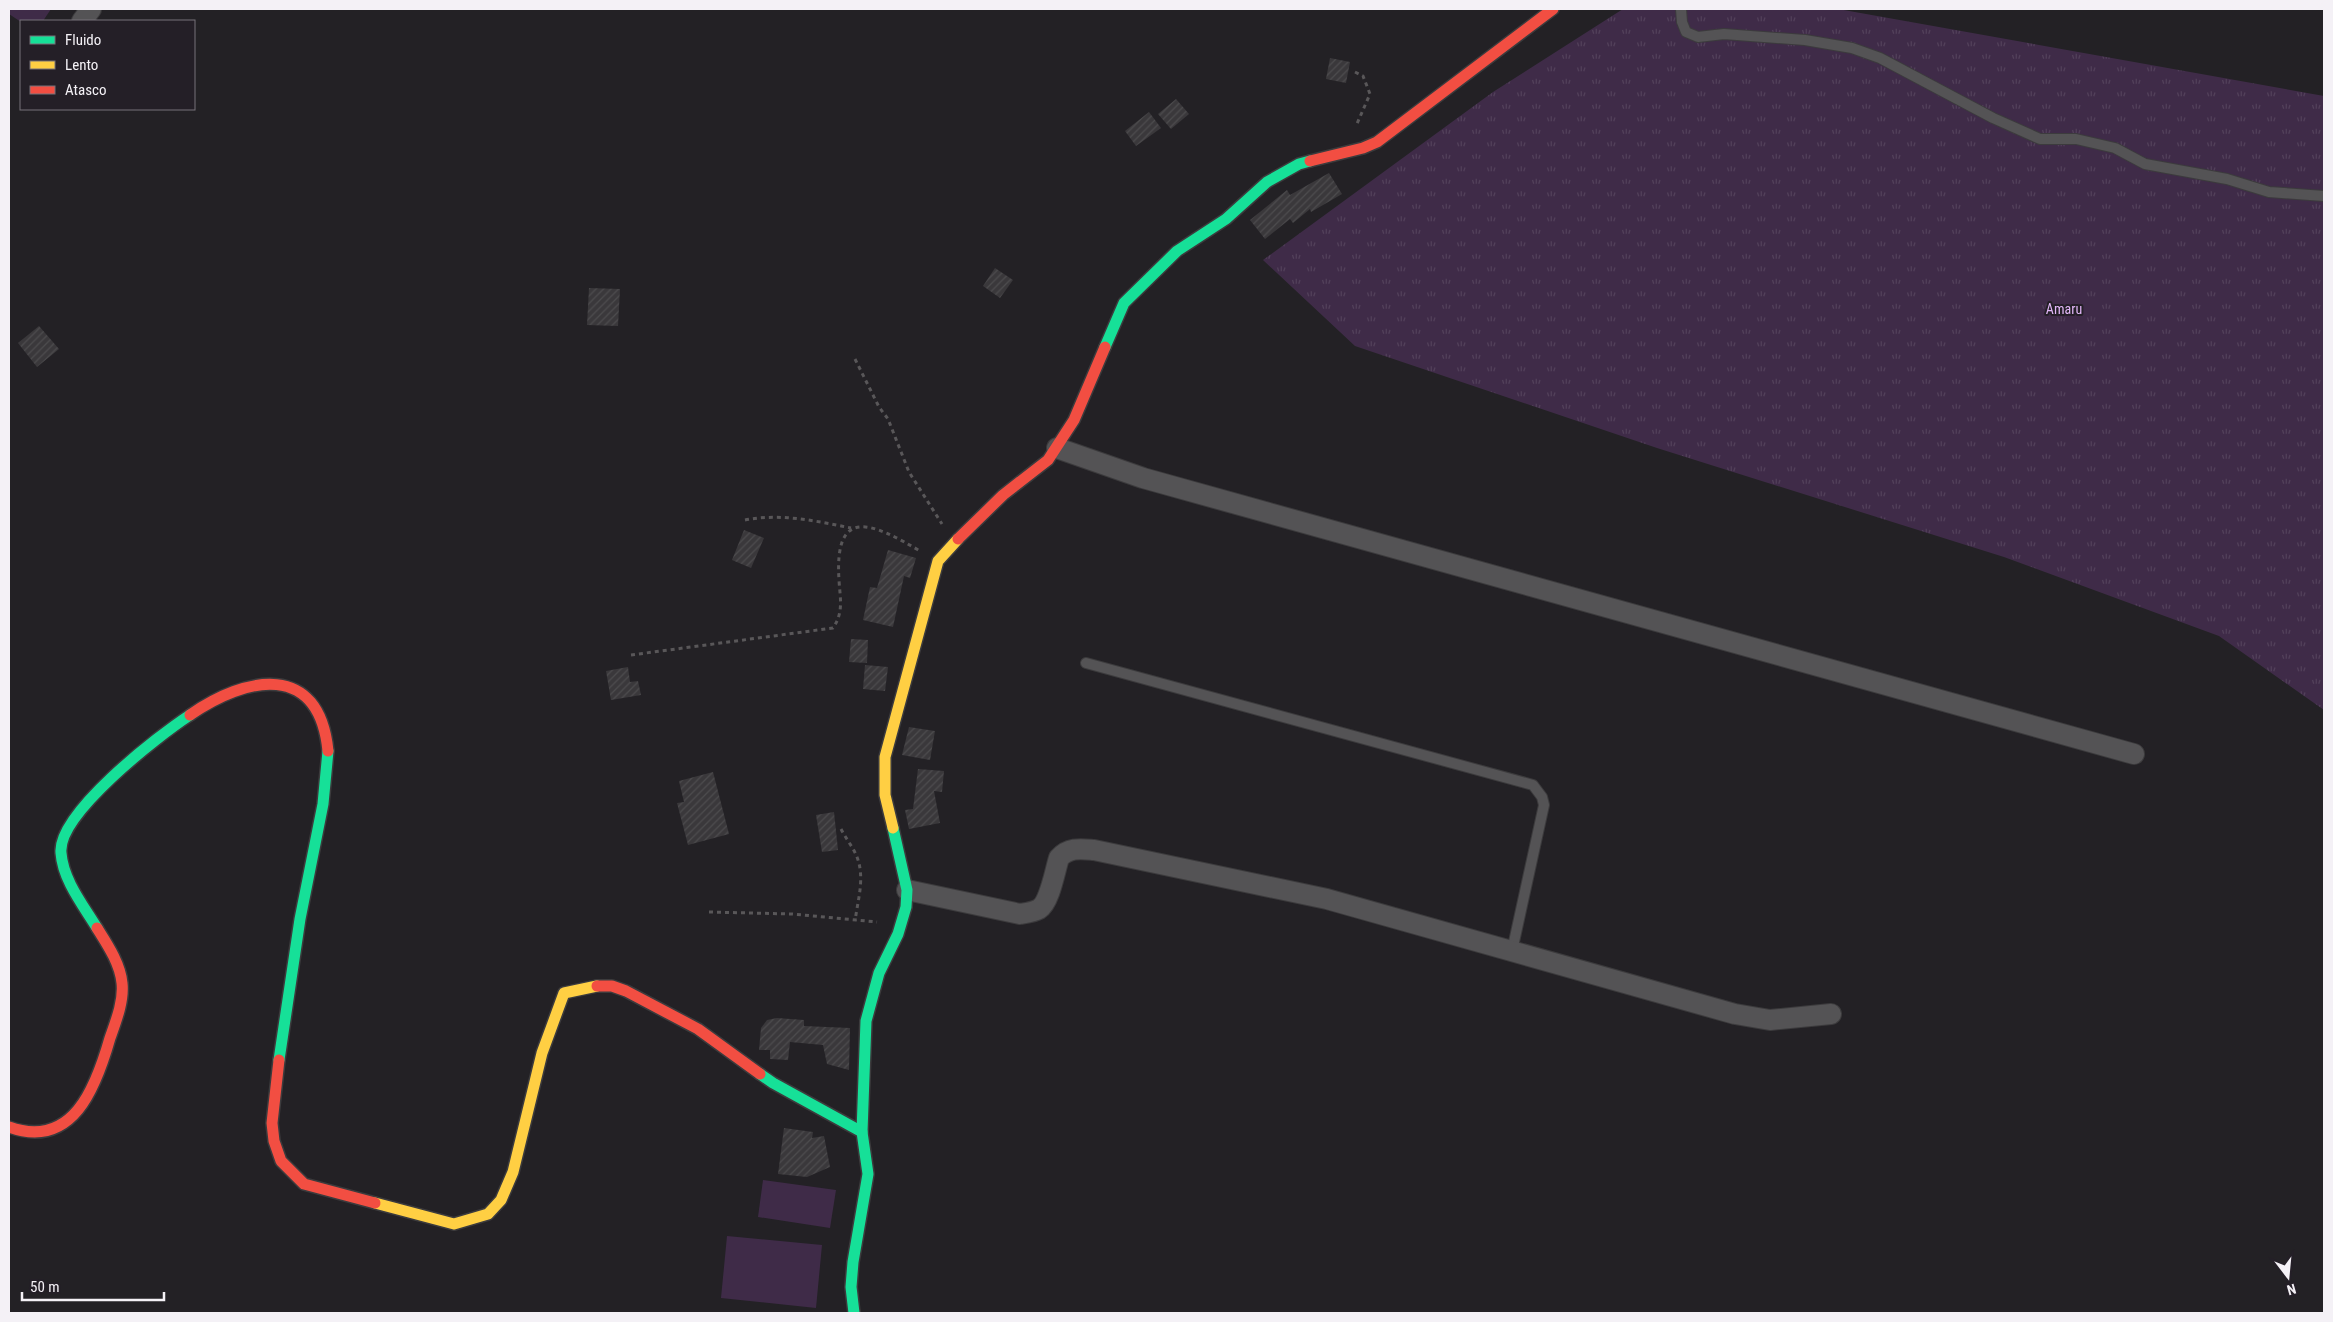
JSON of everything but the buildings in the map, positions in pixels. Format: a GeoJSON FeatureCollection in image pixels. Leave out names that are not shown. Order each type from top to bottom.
{"type":"FeatureCollection","features":[{"type":"Feature","properties":{"kind":"street"},"geometry":{"type":"LineString","coordinates":[[83,20],[91,9]]}},
{"type":"Feature","properties":{"kind":"street"},"geometry":{"type":"LineString","coordinates":[[854,1313],[851,1287],[853,1262],[868,1174],[862,1132],[866,1021],[879,973],[898,934],[906,907],[907,890],[885,795],[885,757],[938,561],[953,542],[1003,495],[1048,460],[1074,420],[1124,303],[1177,251],[1226,219],[1267,182],[1299,164],[1363,148],[1378,142],[1553,9]]}},
{"type":"Feature","properties":{"kind":"street"},"geometry":{"type":"LineString","coordinates":[[1057,448],[1143,478],[2134,754]]}},
{"type":"Feature","properties":{"kind":"street"},"geometry":{"type":"LineString","coordinates":[[9,1127],[32,1134],[45,1132],[60,1127],[72,1117],[89,1094],[103,1064],[123,989],[121,976],[104,936],[64,873],[59,855],[62,835],[80,809],[115,776],[149,746],[208,702],[235,691],[269,684],[284,684],[295,688],[309,698],[323,721],[327,745],[324,806],[309,868],[272,1122],[274,1142],[284,1168],[304,1184],[454,1224],[488,1214],[501,1200],[513,1172],[542,1053],[557,1007],[564,994],[594,986],[612,986],[626,990],[668,1012],[698,1029],[773,1083],[862,1132]]}},
{"type":"Feature","properties":{"kind":"street"},"geometry":{"type":"LineString","coordinates":[[907,890],[1020,914],[1040,908],[1045,902],[1059,858],[1063,853],[1076,849],[1094,850],[1327,899],[1735,1014],[1770,1020],[1831,1014]]}},
{"type":"Feature","properties":{"kind":"lane"},"geometry":{"type":"LineString","coordinates":[[1681,9],[1682,22],[1686,32],[1698,37],[1724,34],[1804,40],[1852,48],[1880,58],[1993,118],[2040,139],[2076,139],[2115,148],[2145,164],[2227,179],[2269,192],[2324,196]]}},
{"type":"Feature","properties":{"kind":"lane"},"geometry":{"type":"LineString","coordinates":[[1086,663],[1533,785],[1542,797],[1544,805],[1512,951]]}},
{"type":"Feature","properties":{"kind":"path"},"geometry":{"type":"LineString","coordinates":[[1343,152],[1370,94],[1363,76],[1355,72]]}},
{"type":"Feature","properties":{"kind":"path"},"geometry":{"type":"LineString","coordinates":[[855,359],[879,407],[888,419],[909,472],[953,542]]}},
{"type":"Feature","properties":{"kind":"path"},"geometry":{"type":"LineString","coordinates":[[745,520],[763,517],[810,519],[851,528],[858,526],[880,530],[938,561]]}},
{"type":"Feature","properties":{"kind":"path"},"geometry":{"type":"LineString","coordinates":[[631,655],[833,628],[839,619],[841,604],[839,564],[843,538],[851,528]]}},
{"type":"Feature","properties":{"kind":"path"},"geometry":{"type":"LineString","coordinates":[[841,829],[852,847],[860,867],[862,880],[855,921]]}},
{"type":"Feature","properties":{"kind":"path"},"geometry":{"type":"LineString","coordinates":[[708,912],[792,914],[900,924]]}},
{"type":"Feature","properties":{"kind":"green space"},"geometry":{"type":"Polygon","coordinates":[[[9,9],[51,9],[44,20],[20,21],[9,14],[9,9]]]}},
{"type":"Feature","properties":{"kind":"green space","name":"Amaru"},"geometry":{"type":"Polygon","coordinates":[[[1623,9],[1838,9],[2324,96],[2324,710],[2219,636],[2004,557],[1657,448],[1355,346],[1263,260],[1493,92],[1623,9]]]}},
{"type":"Feature","properties":{"kind":"green space"},"geometry":{"type":"Polygon","coordinates":[[[763,1180],[836,1190],[830,1228],[758,1217],[763,1180]]]}},
{"type":"Feature","properties":{"kind":"green space"},"geometry":{"type":"Polygon","coordinates":[[[727,1236],[822,1245],[816,1308],[721,1298],[727,1236]]]}},
{"type":"Feature","properties":{"kind":"traffic: fast"},"geometry":{"type":"LineString","coordinates":[[1105,347],[1124,303],[1177,251],[1226,219],[1267,182],[1299,164],[1310,161]]}},
{"type":"Feature","properties":{"kind":"traffic: fast"},"geometry":{"type":"LineString","coordinates":[[97,928],[74,892],[66,873],[61,853],[64,837],[75,818],[112,777],[156,740],[190,715]]}},
{"type":"Feature","properties":{"kind":"traffic: fast"},"geometry":{"type":"LineString","coordinates":[[279,1060],[300,919],[323,804],[328,751]]}},
{"type":"Feature","properties":{"kind":"traffic: fast"},"geometry":{"type":"LineString","coordinates":[[854,1313],[851,1287],[853,1262],[868,1174],[862,1132],[866,1021],[879,973],[898,934],[906,907],[907,890],[893,828]]}},
{"type":"Feature","properties":{"kind":"traffic: fast"},"geometry":{"type":"LineString","coordinates":[[760,1074],[862,1132]]}},
{"type":"Feature","properties":{"kind":"traffic: slow"},"geometry":{"type":"LineString","coordinates":[[893,828],[885,795],[885,757],[938,561],[958,539]]}},
{"type":"Feature","properties":{"kind":"traffic: slow"},"geometry":{"type":"LineString","coordinates":[[375,1203],[454,1224],[488,1214],[501,1200],[513,1172],[542,1053],[564,993],[597,986]]}},
{"type":"Feature","properties":{"kind":"traffic: jam"},"geometry":{"type":"LineString","coordinates":[[1310,161],[1363,148],[1377,142],[1553,9]]}},
{"type":"Feature","properties":{"kind":"traffic: jam"},"geometry":{"type":"LineString","coordinates":[[958,539],[1003,495],[1048,460],[1074,420],[1105,347]]}},
{"type":"Feature","properties":{"kind":"traffic: jam"},"geometry":{"type":"LineString","coordinates":[[190,715],[234,692],[256,686],[277,685],[295,690],[311,702],[322,722],[328,751]]}},
{"type":"Feature","properties":{"kind":"traffic: jam"},"geometry":{"type":"LineString","coordinates":[[9,1127],[31,1132],[50,1130],[65,1122],[78,1110],[89,1094],[97,1076],[122,997],[121,976],[116,961],[97,928]]}},
{"type":"Feature","properties":{"kind":"traffic: jam"},"geometry":{"type":"LineString","coordinates":[[597,986],[612,986],[626,991],[698,1029],[760,1074]]}},
{"type":"Feature","properties":{"kind":"traffic: jam"},"geometry":{"type":"LineString","coordinates":[[279,1060],[272,1123],[274,1141],[281,1161],[304,1184],[375,1203]]}}]}
